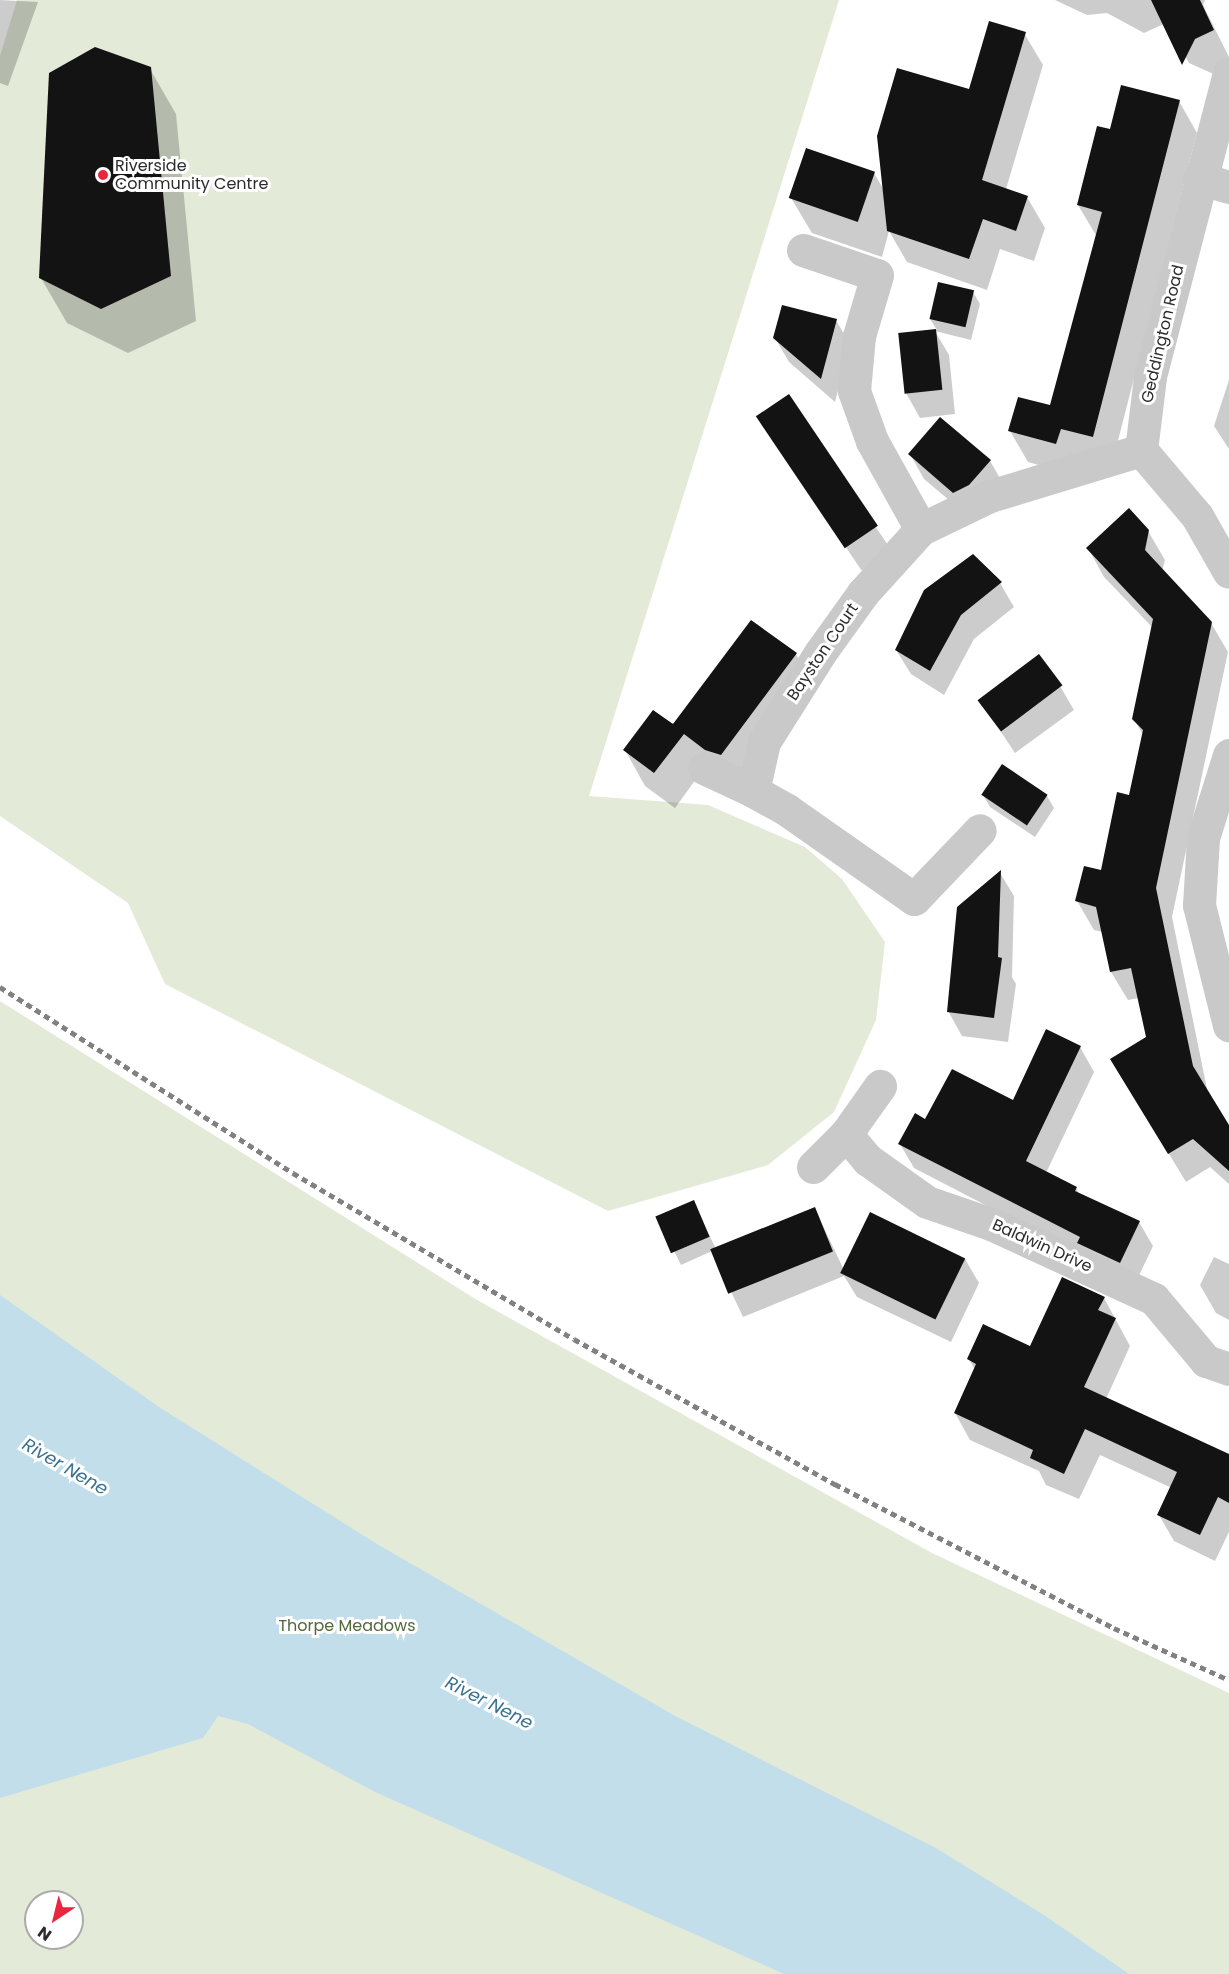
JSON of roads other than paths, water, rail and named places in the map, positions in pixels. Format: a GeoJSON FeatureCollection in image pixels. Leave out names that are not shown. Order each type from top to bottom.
{"type":"FeatureCollection","features":[{"type":"Feature","properties":{"kind":"street","name":"Geddington Road"},"geometry":{"type":"LineString","coordinates":[[1141,450],[1150,377],[1214,182],[1229,73]]}},
{"type":"Feature","properties":{"kind":"street"},"geometry":{"type":"LineString","coordinates":[[803,250],[878,275],[859,336],[854,391],[872,441],[921,529]]}},
{"type":"Feature","properties":{"kind":"street","name":"Bayston Court"},"geometry":{"type":"LineString","coordinates":[[753,791],[764,742],[814,663],[863,592],[921,529],[990,496],[1141,450]]}},
{"type":"Feature","properties":{"kind":"street"},"geometry":{"type":"LineString","coordinates":[[1141,450],[1197,516],[1229,572]]}},
{"type":"Feature","properties":{"kind":"street"},"geometry":{"type":"LineString","coordinates":[[1229,755],[1203,838],[1199,905],[1229,1025]]}},
{"type":"Feature","properties":{"kind":"street"},"geometry":{"type":"LineString","coordinates":[[704,768],[787,810],[914,899],[980,830]]}},
{"type":"Feature","properties":{"kind":"street"},"geometry":{"type":"LineString","coordinates":[[813,1167],[846,1134],[880,1086]]}},
{"type":"Feature","properties":{"kind":"street","name":"Baldwin Drive"},"geometry":{"type":"LineString","coordinates":[[846,1134],[868,1160],[927,1202],[991,1224],[1154,1299],[1206,1361],[1229,1369]]}},
{"type":"Feature","properties":{"kind":"water","name":"River Nene"},"geometry":{"type":"Polygon","coordinates":[[[0,1295],[159,1407],[377,1544],[677,1717],[936,1848],[1044,1915],[1129,1974],[784,1974],[375,1792],[248,1724],[218,1716],[203,1738],[0,1798],[0,1295]]]}},
{"type":"Feature","properties":{"kind":"railway"},"geometry":{"type":"LineString","coordinates":[[0,987],[293,1173],[574,1339],[835,1484],[1114,1628],[1229,1680]]}},
{"type":"Feature","properties":{"kind":"place","name":"Riverside Community Centre"},"geometry":{"type":"Point","coordinates":[103,175]}},
{"type":"Feature","properties":{"kind":"park label","name":"Thorpe Meadows"},"geometry":{"type":"Point","coordinates":[347,1626]}}]}
